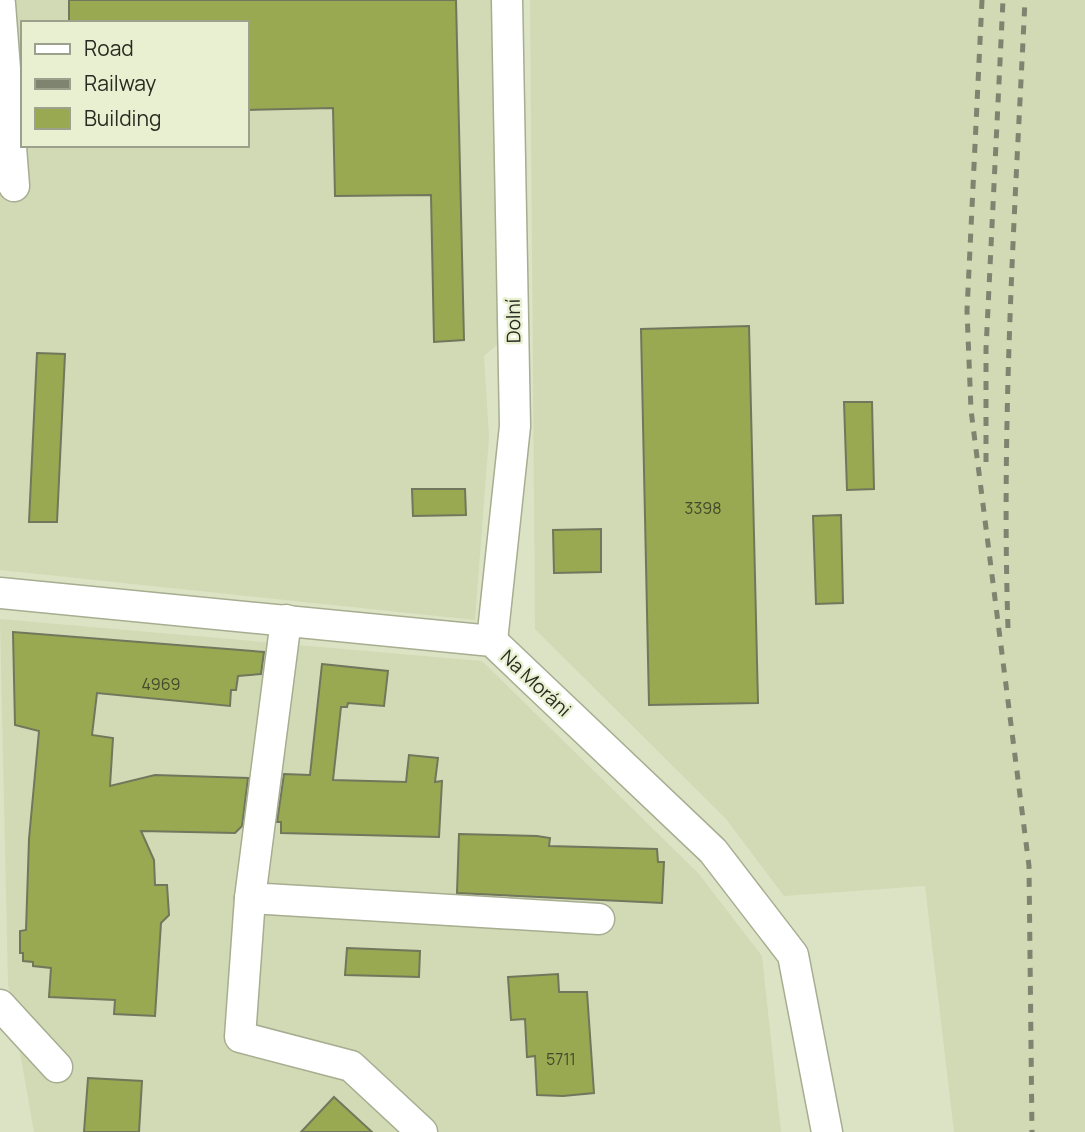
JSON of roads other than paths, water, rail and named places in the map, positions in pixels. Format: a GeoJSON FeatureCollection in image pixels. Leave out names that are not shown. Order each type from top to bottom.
{"type":"FeatureCollection","features":[{"type":"Feature","properties":{"kind":"street","name":"Dolní"},"geometry":{"type":"LineString","coordinates":[[492,641],[515,426],[507,0]]}},
{"type":"Feature","properties":{"kind":"street"},"geometry":{"type":"LineString","coordinates":[[0,4],[14,186]]}},
{"type":"Feature","properties":{"kind":"street","name":"Na Moráni"},"geometry":{"type":"LineString","coordinates":[[0,593],[492,641],[713,851],[793,955],[827,1132]]}},
{"type":"Feature","properties":{"kind":"street"},"geometry":{"type":"LineString","coordinates":[[286,620],[250,898],[240,1037],[351,1066],[422,1132]]}},
{"type":"Feature","properties":{"kind":"street"},"geometry":{"type":"LineString","coordinates":[[250,898],[598,919]]}},
{"type":"Feature","properties":{"kind":"street"},"geometry":{"type":"LineString","coordinates":[[0,1005],[57,1068]]}},
{"type":"Feature","properties":{"kind":"railway"},"geometry":{"type":"LineString","coordinates":[[982,0],[967,311],[971,410],[1029,866],[1032,1132]]}},
{"type":"Feature","properties":{"kind":"railway"},"geometry":{"type":"LineString","coordinates":[[986,462],[986,349],[1003,0]]}},
{"type":"Feature","properties":{"kind":"railway"},"geometry":{"type":"LineString","coordinates":[[1008,628],[1008,393],[1025,0]]}}]}
